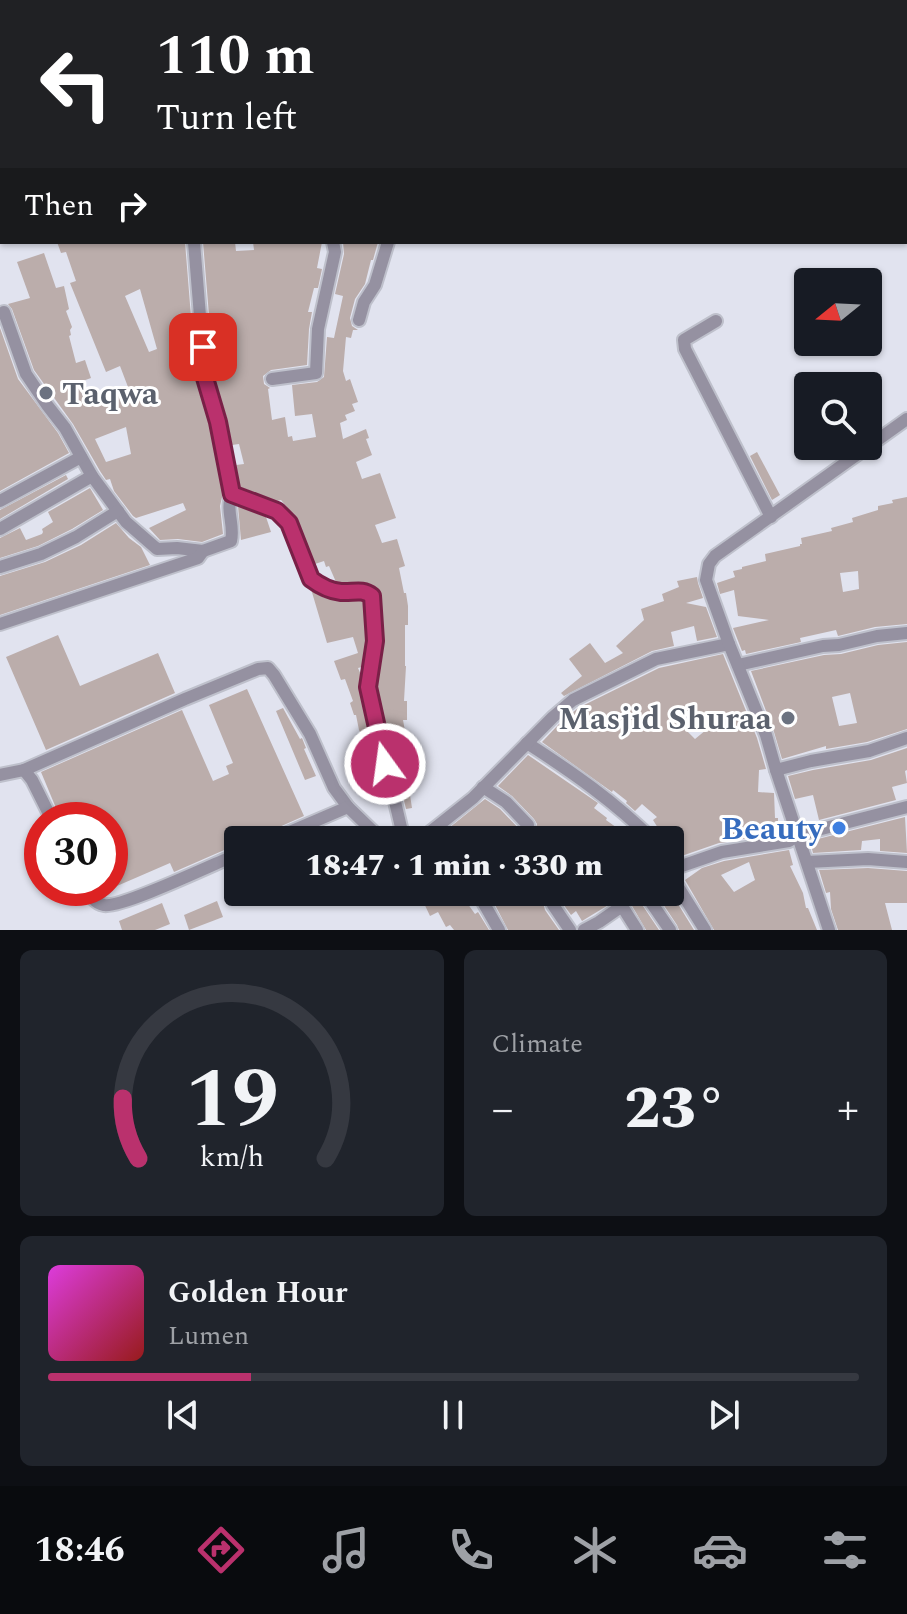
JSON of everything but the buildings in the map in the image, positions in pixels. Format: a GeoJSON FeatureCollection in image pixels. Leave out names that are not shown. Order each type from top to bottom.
{"type":"FeatureCollection","features":[{"type":"Feature","properties":{"kind":"street"},"geometry":{"type":"LineString","coordinates":[[4,312],[26,374],[65,428],[92,476],[126,522],[157,549],[203,551],[222,545],[233,539],[229,502],[232,494],[218,422],[205,378],[194,244]]}},
{"type":"Feature","properties":{"kind":"street"},"geometry":{"type":"LineString","coordinates":[[272,379],[316,373],[318,329],[335,252],[333,244]]}},
{"type":"Feature","properties":{"kind":"street"},"geometry":{"type":"LineString","coordinates":[[359,320],[364,302],[375,285],[387,244]]}},
{"type":"Feature","properties":{"kind":"street"},"geometry":{"type":"LineString","coordinates":[[716,321],[684,340],[685,349],[771,517]]}},
{"type":"Feature","properties":{"kind":"street"},"geometry":{"type":"LineString","coordinates":[[829,930],[766,735],[706,580],[709,564],[715,556],[907,419]]}},
{"type":"Feature","properties":{"kind":"street"},"geometry":{"type":"LineString","coordinates":[[0,501],[81,457]]}},
{"type":"Feature","properties":{"kind":"street"},"geometry":{"type":"LineString","coordinates":[[0,529],[92,476]]}},
{"type":"Feature","properties":{"kind":"street"},"geometry":{"type":"LineString","coordinates":[[232,494],[277,511],[289,523],[311,579],[328,589],[363,591],[372,596],[375,641],[368,687],[401,826]]}},
{"type":"Feature","properties":{"kind":"street"},"geometry":{"type":"LineString","coordinates":[[0,567],[41,554],[118,511]]}},
{"type":"Feature","properties":{"kind":"street"},"geometry":{"type":"LineString","coordinates":[[0,624],[198,558],[203,551]]}},
{"type":"Feature","properties":{"kind":"street"},"geometry":{"type":"LineString","coordinates":[[738,665],[823,646],[907,633]]}},
{"type":"Feature","properties":{"kind":"street"},"geometry":{"type":"LineString","coordinates":[[437,826],[483,787],[573,700],[656,659],[729,644]]}},
{"type":"Feature","properties":{"kind":"street"},"geometry":{"type":"LineString","coordinates":[[0,775],[24,770],[185,699],[258,669],[268,668],[310,734],[334,788],[368,826]]}},
{"type":"Feature","properties":{"kind":"street"},"geometry":{"type":"LineString","coordinates":[[776,770],[869,751],[907,738]]}},
{"type":"Feature","properties":{"kind":"street"},"geometry":{"type":"LineString","coordinates":[[527,743],[600,793],[640,826]]}},
{"type":"Feature","properties":{"kind":"street"},"geometry":{"type":"LineString","coordinates":[[24,770],[43,802]]}},
{"type":"Feature","properties":{"kind":"street"},"geometry":{"type":"LineString","coordinates":[[483,787],[506,802],[528,825]]}},
{"type":"Feature","properties":{"kind":"street"},"geometry":{"type":"LineString","coordinates":[[304,826],[348,807]]}},
{"type":"Feature","properties":{"kind":"street"},"geometry":{"type":"LineString","coordinates":[[684,867],[722,852],[789,841],[798,835],[907,807]]}},
{"type":"Feature","properties":{"kind":"street"},"geometry":{"type":"LineString","coordinates":[[807,862],[868,859],[907,862]]}},
{"type":"Feature","properties":{"kind":"street"},"geometry":{"type":"LineString","coordinates":[[128,900],[224,860]]}},
{"type":"Feature","properties":{"kind":"street"},"geometry":{"type":"LineString","coordinates":[[684,895],[705,930]]}},
{"type":"Feature","properties":{"kind":"street"},"geometry":{"type":"LineString","coordinates":[[485,906],[499,930]]}},
{"type":"Feature","properties":{"kind":"street"},"geometry":{"type":"LineString","coordinates":[[554,906],[570,930]]}},
{"type":"Feature","properties":{"kind":"street"},"geometry":{"type":"LineString","coordinates":[[584,930],[601,926],[622,906],[637,930]]}},
{"type":"Feature","properties":{"kind":"street"},"geometry":{"type":"LineString","coordinates":[[654,906],[670,930]]}},
{"type":"Feature","properties":{"kind":"place","name":"Taqwa"},"geometry":{"type":"Point","coordinates":[46,393]}},
{"type":"Feature","properties":{"kind":"place","name":"Masjid Shuraa"},"geometry":{"type":"Point","coordinates":[788,718]}},
{"type":"Feature","properties":{"kind":"place","name":"Beauty"},"geometry":{"type":"Point","coordinates":[839,828]}},
{"type":"Feature","properties":{"kind":"route"},"geometry":{"type":"LineString","coordinates":[[203,347],[205,378],[218,422],[232,494],[277,511],[289,523],[311,579],[328,589],[363,591],[372,596],[375,641],[368,687],[385,764]]}}]}
